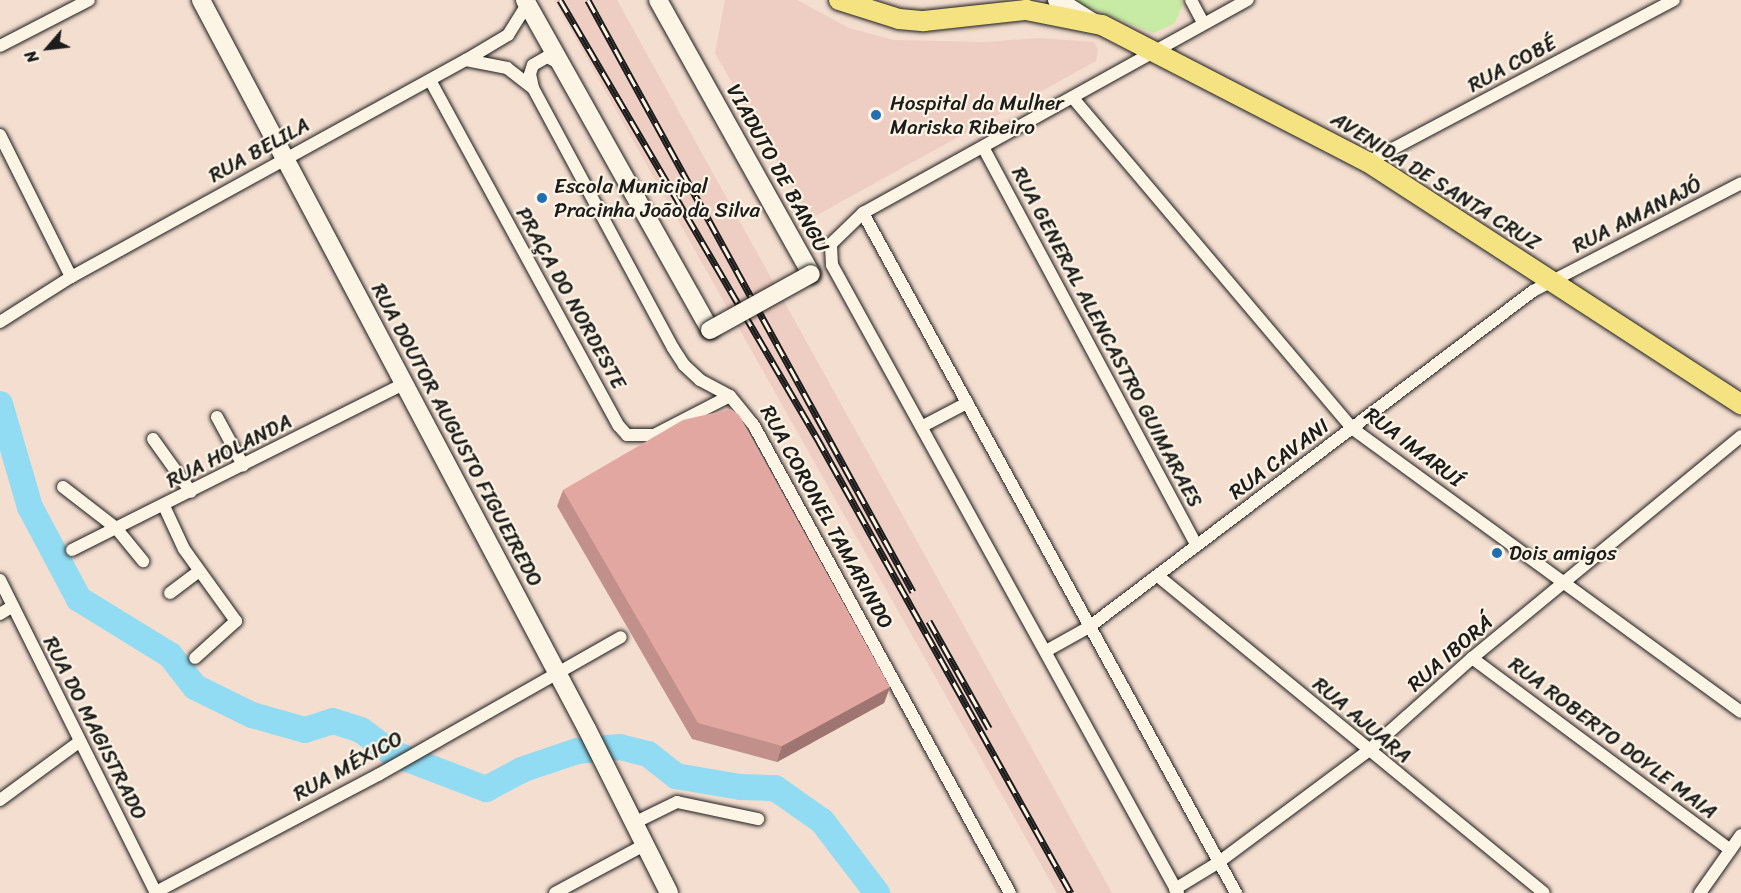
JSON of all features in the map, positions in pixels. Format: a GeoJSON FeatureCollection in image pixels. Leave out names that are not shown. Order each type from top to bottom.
{"type":"FeatureCollection","features":[{"type":"Feature","properties":{"kind":"main road","name":"AVENIDA DE SANTA CRUZ"},"geometry":{"type":"LineString","coordinates":[[838,0],[899,19],[924,21],[1026,10],[1093,22],[1155,49],[1368,162],[1741,404]]}},
{"type":"Feature","properties":{"kind":"street"},"geometry":{"type":"LineString","coordinates":[[0,46],[89,0]]}},
{"type":"Feature","properties":{"kind":"street","name":"RUA DOUTOR AUGUSTO FIGUEIREDO"},"geometry":{"type":"LineString","coordinates":[[201,0],[587,729],[669,893]]}},
{"type":"Feature","properties":{"kind":"street","name":"AVENIDA DE SANTA CRUZ"},"geometry":{"type":"LineString","coordinates":[[1057,0],[1093,22]]}},
{"type":"Feature","properties":{"kind":"street"},"geometry":{"type":"LineString","coordinates":[[1191,0],[1203,23]]}},
{"type":"Feature","properties":{"kind":"street"},"geometry":{"type":"LineString","coordinates":[[1176,891],[829,255],[837,235],[863,213],[1073,98],[1155,49],[1248,0]]}},
{"type":"Feature","properties":{"kind":"street","name":"RUA COBÉ"},"geometry":{"type":"LineString","coordinates":[[1368,162],[1674,0]]}},
{"type":"Feature","properties":{"kind":"street"},"geometry":{"type":"LineString","coordinates":[[526,2],[560,64]]}},
{"type":"Feature","properties":{"kind":"street","name":"RUA BELILA"},"geometry":{"type":"LineString","coordinates":[[0,322],[71,277],[508,35],[526,2]]}},
{"type":"Feature","properties":{"kind":"street","name":"VIADUTO DE BANGU"},"geometry":{"type":"LineString","coordinates":[[560,64],[710,330],[811,273],[661,4]]}},
{"type":"Feature","properties":{"kind":"street"},"geometry":{"type":"LineString","coordinates":[[533,88],[530,74],[533,65],[547,57],[560,64]]}},
{"type":"Feature","properties":{"kind":"street","name":"RUA CORONEL TAMARINDO"},"geometry":{"type":"LineString","coordinates":[[466,60],[507,68],[533,88],[673,348],[700,380],[730,396],[753,424],[1010,893]]}},
{"type":"Feature","properties":{"kind":"street","name":"PRAÇA DO NORDESTE"},"geometry":{"type":"LineString","coordinates":[[430,80],[619,426],[627,435],[654,435],[730,396]]}},
{"type":"Feature","properties":{"kind":"street","name":"RUA IMARUÍ"},"geometry":{"type":"LineString","coordinates":[[1073,98],[1353,429],[1741,712]]}},
{"type":"Feature","properties":{"kind":"street"},"geometry":{"type":"LineString","coordinates":[[0,135],[71,277]]}},
{"type":"Feature","properties":{"kind":"street","name":"RUA GENERAL ALENCASTRO GUIMARAES"},"geometry":{"type":"LineString","coordinates":[[983,147],[1196,545]]}},
{"type":"Feature","properties":{"kind":"street","name":"RUA AMANAJÓ"},"geometry":{"type":"LineString","coordinates":[[1551,280],[1741,183]]}},
{"type":"Feature","properties":{"kind":"street"},"geometry":{"type":"LineString","coordinates":[[863,213],[1236,893]]}},
{"type":"Feature","properties":{"kind":"street","name":"RUA CAVANI"},"geometry":{"type":"LineString","coordinates":[[1046,651],[1089,627],[1551,280]]}},
{"type":"Feature","properties":{"kind":"street","name":"RUA HOLANDA"},"geometry":{"type":"LineString","coordinates":[[72,550],[164,506],[403,384]]}},
{"type":"Feature","properties":{"kind":"street"},"geometry":{"type":"LineString","coordinates":[[923,426],[967,402]]}},
{"type":"Feature","properties":{"kind":"street"},"geometry":{"type":"LineString","coordinates":[[217,417],[243,465]]}},
{"type":"Feature","properties":{"kind":"street","name":"RUA IBORÁ"},"geometry":{"type":"LineString","coordinates":[[1176,891],[1219,862],[1368,751],[1472,658],[1566,583],[1741,435]]}},
{"type":"Feature","properties":{"kind":"street"},"geometry":{"type":"LineString","coordinates":[[153,439],[190,492]]}},
{"type":"Feature","properties":{"kind":"street"},"geometry":{"type":"LineString","coordinates":[[63,487],[116,528],[143,561]]}},
{"type":"Feature","properties":{"kind":"street"},"geometry":{"type":"LineString","coordinates":[[164,506],[199,571],[235,615],[236,621],[229,630],[195,658]]}},
{"type":"Feature","properties":{"kind":"street"},"geometry":{"type":"LineString","coordinates":[[170,593],[199,571]]}},
{"type":"Feature","properties":{"kind":"street","name":"RUA AJUARA"},"geometry":{"type":"LineString","coordinates":[[1158,576],[1368,751],[1544,893]]}},
{"type":"Feature","properties":{"kind":"street","name":"RUA DO MAGISTRADO"},"geometry":{"type":"LineString","coordinates":[[0,580],[156,893]]}},
{"type":"Feature","properties":{"kind":"street"},"geometry":{"type":"LineString","coordinates":[[0,614],[13,606]]}},
{"type":"Feature","properties":{"kind":"street","name":"RUA MÉXICO"},"geometry":{"type":"LineString","coordinates":[[156,893],[378,775],[434,740],[621,637]]}},
{"type":"Feature","properties":{"kind":"street","name":"RUA ROBERTO DOYLE MAIA"},"geometry":{"type":"LineString","coordinates":[[1472,658],[1731,850]]}},
{"type":"Feature","properties":{"kind":"street"},"geometry":{"type":"LineString","coordinates":[[0,800],[80,742]]}},
{"type":"Feature","properties":{"kind":"street"},"geometry":{"type":"LineString","coordinates":[[633,823],[677,802],[758,819]]}},
{"type":"Feature","properties":{"kind":"street"},"geometry":{"type":"LineString","coordinates":[[1700,893],[1741,835]]}},
{"type":"Feature","properties":{"kind":"street"},"geometry":{"type":"LineString","coordinates":[[555,893],[644,845]]}},
{"type":"Feature","properties":{"kind":"shaded area"},"geometry":{"type":"Polygon","coordinates":[[[554,0],[617,0],[1112,893],[1057,893],[554,0]]]}},
{"type":"Feature","properties":{"kind":"shaded area","name":"Hospital da Mulher Mariska Ribeiro"},"geometry":{"type":"Polygon","coordinates":[[[725,0],[797,0],[849,28],[894,40],[985,42],[1039,38],[1094,42],[1098,49],[1096,61],[810,219],[715,53],[725,0]]]}},
{"type":"Feature","properties":{"kind":"green space"},"geometry":{"type":"Polygon","coordinates":[[[1069,0],[1182,0],[1182,7],[1174,24],[1153,33],[1069,0]]]}},
{"type":"Feature","properties":{"kind":"building"},"geometry":{"type":"Polygon","coordinates":[[[731,409],[739,415],[890,687],[782,746],[698,723],[563,490],[683,420],[731,409]]]}},
{"type":"Feature","properties":{"kind":"waterway"},"geometry":{"type":"LineString","coordinates":[[0,404],[30,507],[79,599],[170,655],[195,687],[252,715],[305,730],[333,721],[361,730],[392,753],[486,789],[521,770],[577,751],[620,747],[648,754],[676,776],[740,787],[775,788],[822,821],[877,893]]}},
{"type":"Feature","properties":{"kind":"railway"},"geometry":{"type":"LineString","coordinates":[[560,0],[817,438],[1071,893]]}},
{"type":"Feature","properties":{"kind":"railway"},"geometry":{"type":"LineString","coordinates":[[588,0],[913,592]]}},
{"type":"Feature","properties":{"kind":"railway"},"geometry":{"type":"LineString","coordinates":[[929,621],[989,728]]}},
{"type":"Feature","properties":{"kind":"place","name":"Hospital da Mulher Mariska Ribeiro"},"geometry":{"type":"Point","coordinates":[876,115]}},
{"type":"Feature","properties":{"kind":"place","name":"Escola Municipal Pracinha João da Silva"},"geometry":{"type":"Point","coordinates":[542,198]}},
{"type":"Feature","properties":{"kind":"place","name":"Dois amigos"},"geometry":{"type":"Point","coordinates":[1497,553]}}]}
